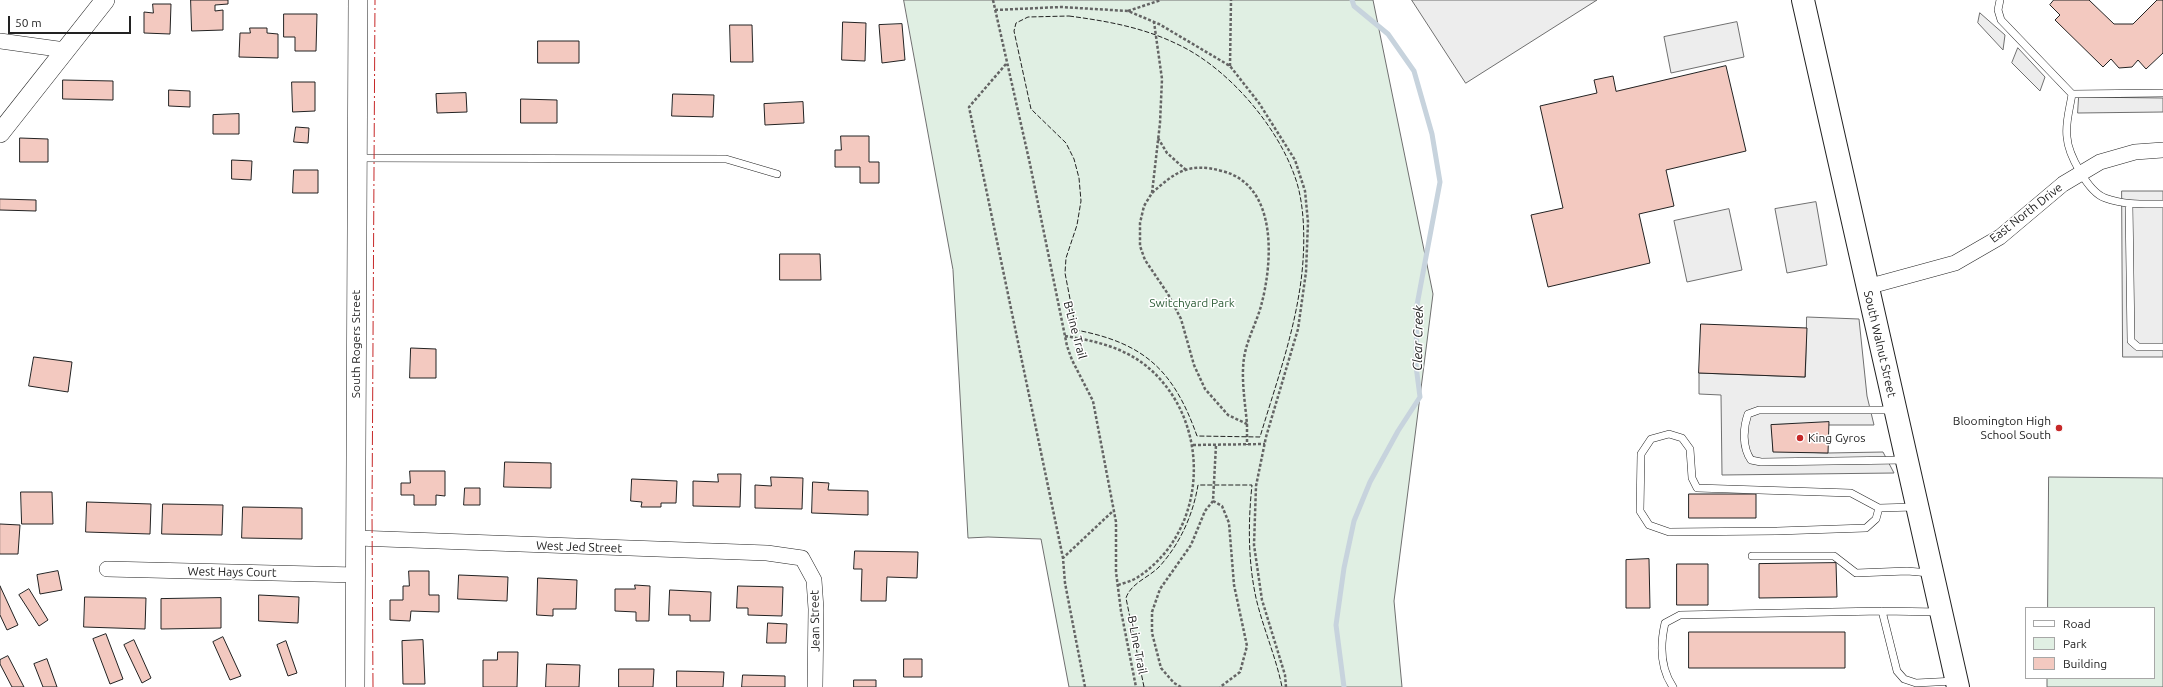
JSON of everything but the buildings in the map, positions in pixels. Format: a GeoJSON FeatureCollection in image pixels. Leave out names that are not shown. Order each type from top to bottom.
{"type":"FeatureCollection","features":[{"type":"Feature","properties":{"kind":"main road","name":"South Walnut Street"},"geometry":{"type":"LineString","coordinates":[[1803,0],[1958,684]]}},
{"type":"Feature","properties":{"kind":"street"},"geometry":{"type":"LineString","coordinates":[[0,133],[105,0]]}},
{"type":"Feature","properties":{"kind":"street","name":"South Rogers Street"},"geometry":{"type":"LineString","coordinates":[[355,687],[358,0]]}},
{"type":"Feature","properties":{"kind":"street"},"geometry":{"type":"LineString","coordinates":[[0,41],[65,50]]}},
{"type":"Feature","properties":{"kind":"street","name":"East North Drive"},"geometry":{"type":"LineString","coordinates":[[1867,287],[1955,263],[2000,237],[2063,184],[2100,162],[2135,152],[2163,150]]}},
{"type":"Feature","properties":{"kind":"street","name":"West Jed Street"},"geometry":{"type":"LineString","coordinates":[[356,538],[767,553],[802,558]]}},
{"type":"Feature","properties":{"kind":"street","name":"Jean Street"},"geometry":{"type":"LineString","coordinates":[[802,558],[814,580],[816,609],[815,687]]}},
{"type":"Feature","properties":{"kind":"street","name":"West Hays Court"},"geometry":{"type":"LineString","coordinates":[[107,569],[356,576]]}},
{"type":"Feature","properties":{"kind":"lane"},"geometry":{"type":"LineString","coordinates":[[2000,0],[1998,10],[2001,20],[2072,94],[2163,93]]}},
{"type":"Feature","properties":{"kind":"lane"},"geometry":{"type":"LineString","coordinates":[[2072,94],[2066,137],[2069,147],[2089,187],[2103,198],[2129,204],[2163,204]]}},
{"type":"Feature","properties":{"kind":"lane"},"geometry":{"type":"LineString","coordinates":[[357,158],[726,159],[777,174]]}},
{"type":"Feature","properties":{"kind":"lane"},"geometry":{"type":"LineString","coordinates":[[2129,204],[2131,341],[2138,347],[2163,347]]}},
{"type":"Feature","properties":{"kind":"lane"},"geometry":{"type":"LineString","coordinates":[[1895,411],[1759,410],[1748,414],[1745,423],[1745,452],[1751,460],[1761,462],[1907,460]]}},
{"type":"Feature","properties":{"kind":"lane"},"geometry":{"type":"LineString","coordinates":[[1879,508],[1876,519],[1866,528],[1669,532],[1649,524],[1640,511],[1641,454],[1651,439],[1669,434],[1682,438],[1690,450],[1692,478],[1697,488],[1851,493],[1879,508],[1917,507]]}},
{"type":"Feature","properties":{"kind":"lane"},"geometry":{"type":"LineString","coordinates":[[1752,556],[1834,556],[1856,573],[1907,571],[1932,573]]}},
{"type":"Feature","properties":{"kind":"lane"},"geometry":{"type":"LineString","coordinates":[[1673,687],[1665,675],[1661,640],[1666,623],[1680,615],[1882,611],[1942,612]]}},
{"type":"Feature","properties":{"kind":"lane"},"geometry":{"type":"LineString","coordinates":[[1882,611],[1897,670],[1904,679],[1916,683],[1958,684]]}},
{"type":"Feature","properties":{"kind":"path","name":"B-Line Trail"},"geometry":{"type":"LineString","coordinates":[[992,0],[1030,164],[1065,336],[1072,360],[1093,401],[1116,522],[1116,572],[1121,610],[1136,687]]}},
{"type":"Feature","properties":{"kind":"path"},"geometry":{"type":"LineString","coordinates":[[1128,11],[1161,0]]}},
{"type":"Feature","properties":{"kind":"path"},"geometry":{"type":"LineString","coordinates":[[1230,66],[1231,0]]}},
{"type":"Feature","properties":{"kind":"path"},"geometry":{"type":"LineString","coordinates":[[995,10],[1061,7],[1128,11],[1154,22],[1230,66],[1259,103],[1295,160],[1305,191],[1308,222],[1306,272],[1298,330],[1265,444],[1256,486],[1254,545],[1262,600],[1285,675],[1286,687]]}},
{"type":"Feature","properties":{"kind":"path"},"geometry":{"type":"LineString","coordinates":[[1152,193],[1162,79],[1154,22]]}},
{"type":"Feature","properties":{"kind":"path"},"geometry":{"type":"LineString","coordinates":[[1007,64],[969,107],[1063,558],[1065,583],[1085,687]]}},
{"type":"Feature","properties":{"kind":"path"},"geometry":{"type":"LineString","coordinates":[[1158,137],[1167,153],[1186,170]]}},
{"type":"Feature","properties":{"kind":"path"},"geometry":{"type":"LineString","coordinates":[[1247,424],[1228,415],[1205,389],[1194,365],[1181,319],[1168,294],[1145,260],[1140,246],[1140,223],[1144,206],[1152,193],[1172,175],[1186,170],[1210,168],[1231,173],[1247,183],[1262,203],[1268,228],[1268,267],[1261,306],[1250,334],[1244,358],[1243,386],[1247,424],[1247,444]]}},
{"type":"Feature","properties":{"kind":"path"},"geometry":{"type":"LineString","coordinates":[[1065,336],[1105,344],[1127,353],[1151,370],[1172,393],[1186,421],[1193,444],[1194,479],[1190,508],[1177,534],[1162,556],[1137,578],[1118,585]]}},
{"type":"Feature","properties":{"kind":"path"},"geometry":{"type":"LineString","coordinates":[[1193,444],[1265,444]]}},
{"type":"Feature","properties":{"kind":"path"},"geometry":{"type":"LineString","coordinates":[[1181,687],[1174,683],[1161,668],[1152,633],[1152,612],[1160,589],[1191,545],[1205,511],[1213,502],[1216,444]]}},
{"type":"Feature","properties":{"kind":"path"},"geometry":{"type":"LineString","coordinates":[[1213,502],[1222,506],[1229,523],[1234,585],[1247,646],[1240,672],[1220,687]]}},
{"type":"Feature","properties":{"kind":"path"},"geometry":{"type":"LineString","coordinates":[[1063,558],[1113,511]]}},
{"type":"Feature","properties":{"kind":"green space","name":"Switchyard Park"},"geometry":{"type":"Polygon","coordinates":[[[904,0],[1373,0],[1433,294],[1394,601],[1402,687],[1069,687],[1041,539],[988,537],[968,538],[953,270],[904,0]]]}},
{"type":"Feature","properties":{"kind":"green space"},"geometry":{"type":"Polygon","coordinates":[[[2049,477],[2163,478],[2163,687],[2047,687],[2047,679],[2155,679],[2155,607],[2048,607],[2049,477]]]}},
{"type":"Feature","properties":{"kind":"shaded area"},"geometry":{"type":"Polygon","coordinates":[[[1412,0],[1597,0],[1466,83],[1412,0]]]}},
{"type":"Feature","properties":{"kind":"shaded area"},"geometry":{"type":"Polygon","coordinates":[[[1980,13],[2005,35],[2003,50],[1978,23],[1980,13]]]}},
{"type":"Feature","properties":{"kind":"shaded area"},"geometry":{"type":"Polygon","coordinates":[[[1737,22],[1744,57],[1671,73],[1664,37],[1737,22]]]}},
{"type":"Feature","properties":{"kind":"shaded area"},"geometry":{"type":"Polygon","coordinates":[[[2018,48],[2045,77],[2040,91],[2012,63],[2018,48]]]}},
{"type":"Feature","properties":{"kind":"shaded area"},"geometry":{"type":"Polygon","coordinates":[[[2079,97],[2163,98],[2163,112],[2078,113],[2079,97]]]}},
{"type":"Feature","properties":{"kind":"shaded area"},"geometry":{"type":"Polygon","coordinates":[[[2122,191],[2163,191],[2163,357],[2123,357],[2122,191]]]}},
{"type":"Feature","properties":{"kind":"shaded area"},"geometry":{"type":"Polygon","coordinates":[[[1816,202],[1827,265],[1787,273],[1775,209],[1816,202]]]}},
{"type":"Feature","properties":{"kind":"shaded area"},"geometry":{"type":"Polygon","coordinates":[[[1729,209],[1742,270],[1687,282],[1674,221],[1729,209]]]}},
{"type":"Feature","properties":{"kind":"shaded area"},"geometry":{"type":"Polygon","coordinates":[[[1807,317],[1859,319],[1867,396],[1874,425],[1772,425],[1773,451],[1828,453],[1883,452],[1894,473],[1722,475],[1721,395],[1699,394],[1699,373],[1805,377],[1807,317]]]}},
{"type":"Feature","properties":{"kind":"waterway","name":"Clear Creek"},"geometry":{"type":"LineString","coordinates":[[1344,687],[1336,625],[1344,568],[1354,521],[1370,482],[1398,431],[1420,397],[1416,366],[1417,305],[1440,182],[1432,134],[1414,71],[1388,34],[1354,6],[1352,0]]}},
{"type":"Feature","properties":{"kind":"fence"},"geometry":{"type":"LineString","coordinates":[[1069,16],[1097,20],[1151,33],[1196,54],[1232,82],[1248,100],[1263,118],[1287,157],[1295,177],[1302,204],[1304,235],[1303,266],[1292,330],[1260,437],[1197,436],[1188,413],[1178,394],[1167,377],[1154,364],[1139,352],[1121,343],[1076,330],[1065,273],[1066,258],[1077,225],[1081,201],[1079,178],[1074,159],[1066,143],[1031,109],[1014,31],[1016,23],[1028,17],[1069,16]]}},
{"type":"Feature","properties":{"kind":"fence"},"geometry":{"type":"LineString","coordinates":[[1144,687],[1126,598],[1132,588],[1155,571],[1173,549],[1189,518],[1198,485],[1252,485],[1250,513],[1250,556],[1253,584],[1282,687]]}},
{"type":"Feature","properties":{"kind":"power"},"geometry":{"type":"LineString","coordinates":[[373,687],[372,513],[375,0]]}},
{"type":"Feature","properties":{"kind":"place","name":"Bloomington High School South"},"geometry":{"type":"Point","coordinates":[2059,428]}},
{"type":"Feature","properties":{"kind":"place","name":"King Gyros"},"geometry":{"type":"Point","coordinates":[1800,438]}}]}
